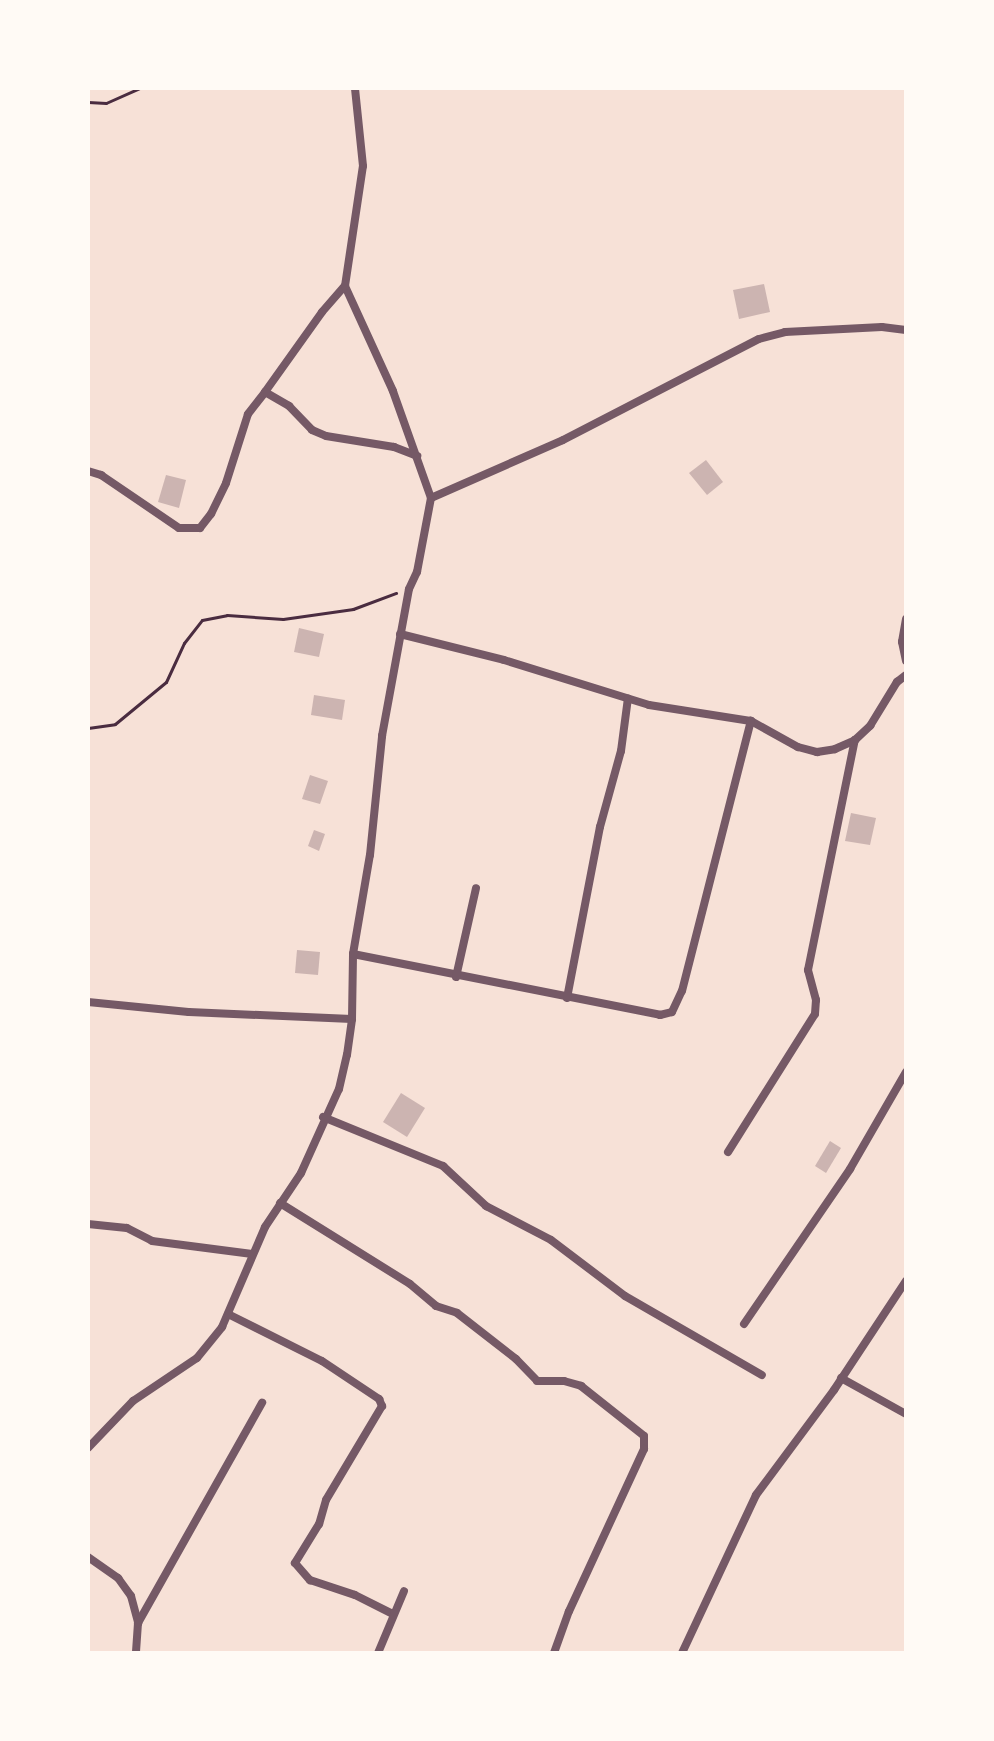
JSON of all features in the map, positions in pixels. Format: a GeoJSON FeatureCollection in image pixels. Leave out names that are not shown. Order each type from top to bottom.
{"type":"FeatureCollection","features":[{"type":"Feature","properties":{"kind":"street"},"geometry":{"type":"LineString","coordinates":[[88,471],[101,475],[179,528],[200,528],[211,514],[226,483],[248,414],[322,312],[345,286],[363,166],[355,88]]}},
{"type":"Feature","properties":{"kind":"street"},"geometry":{"type":"LineString","coordinates":[[88,1448],[133,1401],[197,1358],[228,1314],[252,1254],[280,1203],[301,1173],[323,1117],[339,1089],[352,1019],[353,954],[400,634],[409,589],[417,572],[431,498],[393,391],[345,286]]}},
{"type":"Feature","properties":{"kind":"street"},"geometry":{"type":"LineString","coordinates":[[431,498],[563,440],[759,339],[785,332],[882,327],[906,330]]}},
{"type":"Feature","properties":{"kind":"street"},"geometry":{"type":"LineString","coordinates":[[265,392],[289,406],[312,430],[326,436],[374,443],[417,456]]}},
{"type":"Feature","properties":{"kind":"street"},"geometry":{"type":"LineString","coordinates":[[906,619],[902,642],[906,661]]}},
{"type":"Feature","properties":{"kind":"street"},"geometry":{"type":"LineString","coordinates":[[400,634],[504,660],[649,705],[751,721],[798,747],[817,752],[835,749],[855,740],[870,726],[897,682],[906,675]]}},
{"type":"Feature","properties":{"kind":"street"},"geometry":{"type":"LineString","coordinates":[[567,998],[600,827],[621,751],[628,698]]}},
{"type":"Feature","properties":{"kind":"street"},"geometry":{"type":"LineString","coordinates":[[353,954],[456,977],[492,979],[567,998],[660,1015],[672,1012],[682,991],[751,721]]}},
{"type":"Feature","properties":{"kind":"street"},"geometry":{"type":"LineString","coordinates":[[728,1152],[815,1014],[816,1000],[808,970],[855,740]]}},
{"type":"Feature","properties":{"kind":"street"},"geometry":{"type":"LineString","coordinates":[[456,977],[476,888]]}},
{"type":"Feature","properties":{"kind":"street"},"geometry":{"type":"LineString","coordinates":[[88,1002],[189,1012],[352,1019]]}},
{"type":"Feature","properties":{"kind":"street"},"geometry":{"type":"LineString","coordinates":[[744,1324],[850,1169],[906,1072]]}},
{"type":"Feature","properties":{"kind":"street"},"geometry":{"type":"LineString","coordinates":[[323,1117],[443,1166],[495,1212],[551,1240],[625,1296],[762,1375]]}},
{"type":"Feature","properties":{"kind":"street"},"geometry":{"type":"LineString","coordinates":[[280,1203],[410,1284],[436,1306],[457,1313],[516,1359],[537,1381],[564,1381],[581,1386],[644,1436],[644,1449],[569,1611],[554,1653]]}},
{"type":"Feature","properties":{"kind":"street"},"geometry":{"type":"LineString","coordinates":[[88,1224],[127,1228],[152,1241],[252,1254]]}},
{"type":"Feature","properties":{"kind":"street"},"geometry":{"type":"LineString","coordinates":[[682,1653],[756,1495],[841,1378],[906,1281]]}},
{"type":"Feature","properties":{"kind":"street"},"geometry":{"type":"LineString","coordinates":[[228,1314],[322,1361],[379,1399],[382,1406],[326,1500],[319,1524],[295,1563],[310,1580],[355,1595],[393,1614]]}},
{"type":"Feature","properties":{"kind":"street"},"geometry":{"type":"LineString","coordinates":[[841,1378],[906,1414]]}},
{"type":"Feature","properties":{"kind":"street"},"geometry":{"type":"LineString","coordinates":[[138,1623],[262,1403]]}},
{"type":"Feature","properties":{"kind":"street"},"geometry":{"type":"LineString","coordinates":[[88,1557],[118,1578],[131,1596],[138,1623],[136,1653]]}},
{"type":"Feature","properties":{"kind":"street"},"geometry":{"type":"LineString","coordinates":[[378,1653],[404,1591]]}},
{"type":"Feature","properties":{"kind":"path"},"geometry":{"type":"LineString","coordinates":[[88,102],[106,103],[139,88]]}},
{"type":"Feature","properties":{"kind":"path"},"geometry":{"type":"LineString","coordinates":[[88,728],[115,724],[166,682],[184,643],[202,620],[227,615],[297,617],[353,609],[409,589]]}},
{"type":"Feature","properties":{"kind":"building"},"geometry":{"type":"Polygon","coordinates":[[[764,284],[770,312],[739,319],[733,290],[764,284]]]}},
{"type":"Feature","properties":{"kind":"building"},"geometry":{"type":"Polygon","coordinates":[[[706,460],[723,482],[707,495],[689,473],[706,460]]]}},
{"type":"Feature","properties":{"kind":"building"},"geometry":{"type":"Polygon","coordinates":[[[166,475],[186,480],[179,508],[158,502],[166,475]]]}},
{"type":"Feature","properties":{"kind":"building"},"geometry":{"type":"Polygon","coordinates":[[[299,628],[324,634],[319,657],[294,652],[299,628]]]}},
{"type":"Feature","properties":{"kind":"building"},"geometry":{"type":"Polygon","coordinates":[[[314,695],[345,700],[342,720],[311,715],[314,695]]]}},
{"type":"Feature","properties":{"kind":"building"},"geometry":{"type":"Polygon","coordinates":[[[310,775],[328,781],[320,804],[302,799],[310,775]]]}},
{"type":"Feature","properties":{"kind":"building"},"geometry":{"type":"Polygon","coordinates":[[[851,813],[876,818],[870,845],[845,841],[851,813]]]}},
{"type":"Feature","properties":{"kind":"building"},"geometry":{"type":"Polygon","coordinates":[[[314,830],[325,834],[319,851],[308,846],[314,830]]]}},
{"type":"Feature","properties":{"kind":"building"},"geometry":{"type":"Polygon","coordinates":[[[297,950],[320,952],[318,975],[295,973],[297,950]]]}},
{"type":"Feature","properties":{"kind":"building"},"geometry":{"type":"Polygon","coordinates":[[[401,1093],[425,1108],[407,1137],[383,1122],[401,1093]]]}},
{"type":"Feature","properties":{"kind":"building"},"geometry":{"type":"Polygon","coordinates":[[[830,1141],[841,1148],[826,1173],[815,1166],[830,1141]]]}}]}
